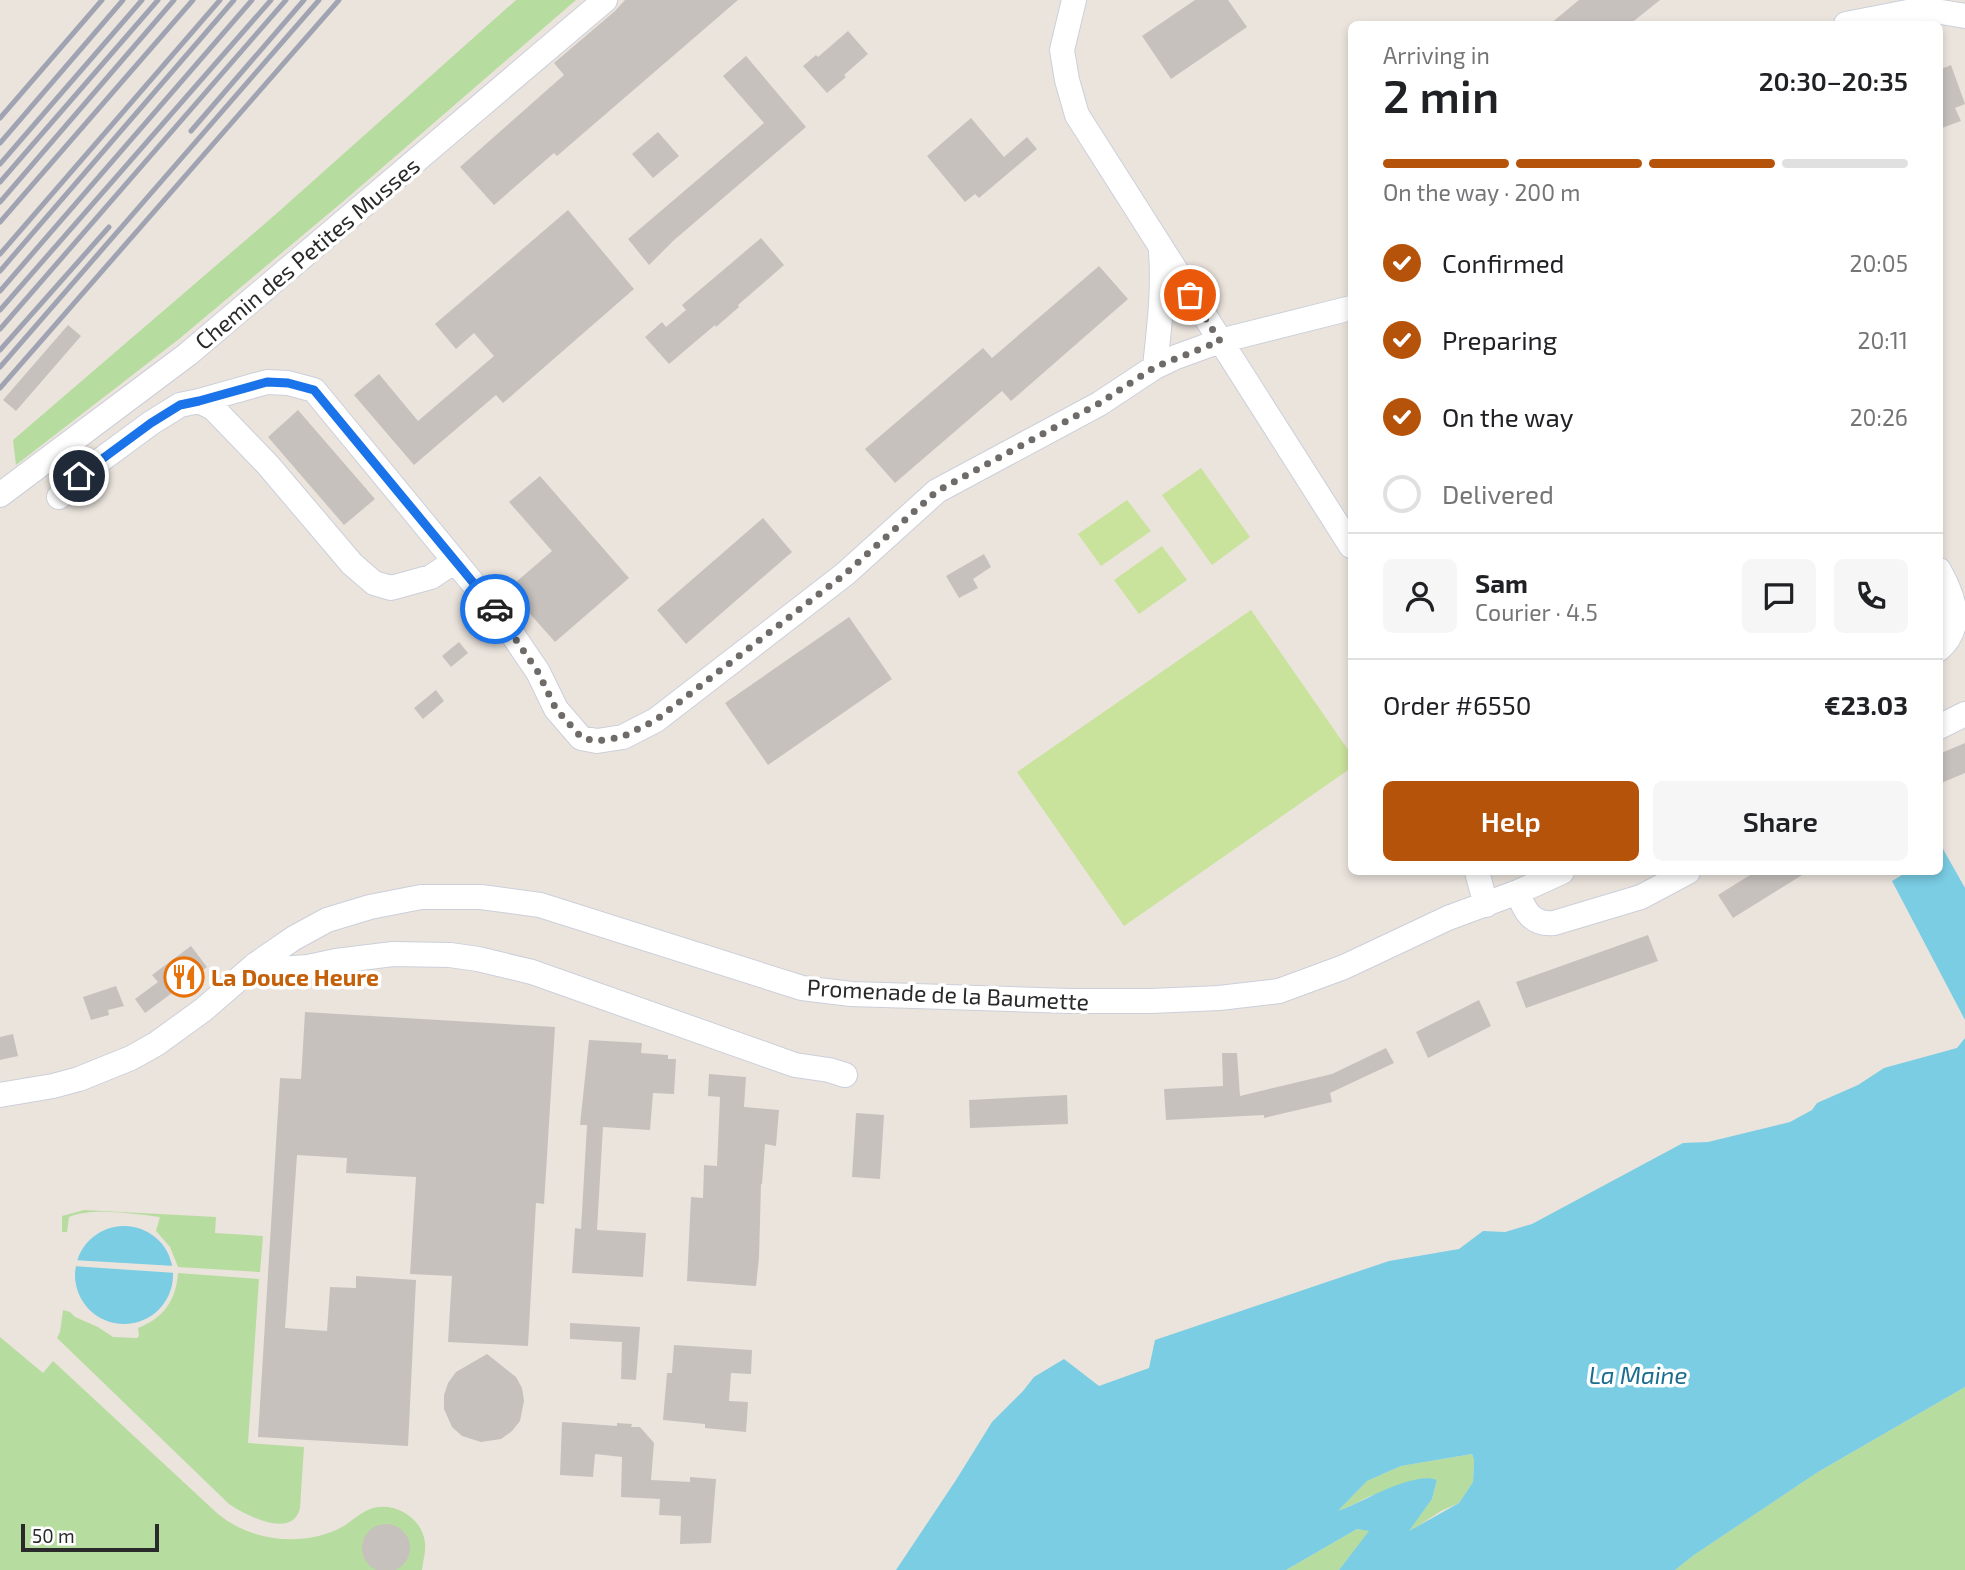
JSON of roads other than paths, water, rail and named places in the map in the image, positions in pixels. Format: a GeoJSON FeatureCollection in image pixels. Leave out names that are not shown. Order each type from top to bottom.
{"type":"FeatureCollection","features":[{"type":"Feature","properties":{"kind":"street","name":"Chemin des Petites Musses"},"geometry":{"type":"LineString","coordinates":[[0,495],[188,354],[606,0]]}},
{"type":"Feature","properties":{"kind":"street"},"geometry":{"type":"LineString","coordinates":[[1074,0],[1062,50],[1077,116],[1348,541]]}},
{"type":"Feature","properties":{"kind":"street"},"geometry":{"type":"LineString","coordinates":[[1861,21],[1923,9],[1965,16]]}},
{"type":"Feature","properties":{"kind":"street"},"geometry":{"type":"LineString","coordinates":[[1155,367],[1163,289],[1161,248]]}},
{"type":"Feature","properties":{"kind":"street"},"geometry":{"type":"LineString","coordinates":[[59,496],[79,476],[180,405],[267,382],[288,383],[314,390],[500,616],[538,672],[556,709],[582,738],[597,741],[622,737],[656,720],[834,582],[937,491],[1098,404],[1155,367],[1220,341],[1348,309]]}},
{"type":"Feature","properties":{"kind":"street"},"geometry":{"type":"LineString","coordinates":[[199,401],[214,408],[268,465],[352,564],[374,583],[391,588],[431,577],[454,561]]}},
{"type":"Feature","properties":{"kind":"street"},"geometry":{"type":"LineString","coordinates":[[1943,577],[1954,596],[1958,613],[1956,630],[1943,645]]}},
{"type":"Feature","properties":{"kind":"street"},"geometry":{"type":"LineString","coordinates":[[1943,725],[1965,714]]}},
{"type":"Feature","properties":{"kind":"street"},"geometry":{"type":"LineString","coordinates":[[1478,875],[1486,905]]}},
{"type":"Feature","properties":{"kind":"street","name":"Promenade de la Baumette"},"geometry":{"type":"LineString","coordinates":[[0,1095],[79,1079],[131,1058],[156,1044],[203,1010],[255,965],[327,920],[370,907],[421,897],[481,897],[540,905],[802,988],[865,994],[1151,1001],[1219,998],[1279,991],[1344,967],[1448,918],[1555,875]]}},
{"type":"Feature","properties":{"kind":"street"},"geometry":{"type":"LineString","coordinates":[[1518,892],[1525,911],[1540,922],[1547,923],[1592,913],[1641,897],[1682,875]]}},
{"type":"Feature","properties":{"kind":"street"},"geometry":{"type":"LineString","coordinates":[[288,943],[295,958],[308,968]]}},
{"type":"Feature","properties":{"kind":"street"},"geometry":{"type":"LineString","coordinates":[[255,965],[265,970],[308,968],[336,961],[393,954],[450,955],[492,962],[532,972],[795,1065],[845,1075]]}},
{"type":"Feature","properties":{"kind":"water"},"geometry":{"type":"Polygon","coordinates":[[[1943,849],[1965,888],[1965,1020],[1892,881],[1902,875],[1943,875],[1943,849]]]}},
{"type":"Feature","properties":{"kind":"water","name":"La Maine"},"geometry":{"type":"Polygon","coordinates":[[[1965,1038],[1965,1387],[1818,1472],[1675,1570],[1339,1570],[1369,1531],[1357,1529],[1286,1570],[896,1570],[992,1422],[1034,1377],[1064,1359],[1099,1386],[1149,1368],[1155,1340],[1389,1261],[1459,1249],[1483,1231],[1505,1232],[1532,1224],[1683,1143],[1708,1142],[1790,1122],[1812,1110],[1817,1103],[1858,1085],[1884,1068],[1957,1048],[1965,1038]],[[1472,1454],[1401,1466],[1367,1481],[1338,1511],[1402,1483],[1427,1478],[1437,1480],[1432,1499],[1409,1531],[1459,1503],[1473,1482],[1472,1454]]]}},
{"type":"Feature","properties":{"kind":"water"},"geometry":{"type":"Polygon","coordinates":[[[124,1226],[151,1234],[165,1248],[173,1275],[165,1302],[151,1316],[124,1324],[97,1316],[83,1302],[75,1275],[83,1248],[97,1234],[124,1226]]]}},
{"type":"Feature","properties":{"kind":"railway"},"geometry":{"type":"LineString","coordinates":[[0,118],[102,0]]}},
{"type":"Feature","properties":{"kind":"railway"},"geometry":{"type":"LineString","coordinates":[[0,143],[123,0]]}},
{"type":"Feature","properties":{"kind":"railway"},"geometry":{"type":"LineString","coordinates":[[0,164],[142,0]]}},
{"type":"Feature","properties":{"kind":"railway"},"geometry":{"type":"LineString","coordinates":[[0,182],[158,0]]}},
{"type":"Feature","properties":{"kind":"railway"},"geometry":{"type":"LineString","coordinates":[[0,202],[174,0]]}},
{"type":"Feature","properties":{"kind":"railway"},"geometry":{"type":"LineString","coordinates":[[0,222],[193,0]]}},
{"type":"Feature","properties":{"kind":"railway"},"geometry":{"type":"LineString","coordinates":[[0,254],[220,0]]}},
{"type":"Feature","properties":{"kind":"railway"},"geometry":{"type":"LineString","coordinates":[[0,271],[234,0]]}},
{"type":"Feature","properties":{"kind":"railway"},"geometry":{"type":"LineString","coordinates":[[0,291],[252,0]]}},
{"type":"Feature","properties":{"kind":"railway"},"geometry":{"type":"LineString","coordinates":[[0,310],[271,0]]}},
{"type":"Feature","properties":{"kind":"railway"},"geometry":{"type":"LineString","coordinates":[[0,329],[286,0]]}},
{"type":"Feature","properties":{"kind":"railway"},"geometry":{"type":"LineString","coordinates":[[191,131],[304,0]]}},
{"type":"Feature","properties":{"kind":"railway"},"geometry":{"type":"LineString","coordinates":[[0,367],[319,0]]}},
{"type":"Feature","properties":{"kind":"railway"},"geometry":{"type":"LineString","coordinates":[[0,388],[339,0]]}},
{"type":"Feature","properties":{"kind":"railway"},"geometry":{"type":"LineString","coordinates":[[0,350],[109,227]]}},
{"type":"Feature","properties":{"kind":"place","name":"La Douce Heure"},"geometry":{"type":"Point","coordinates":[184,977]}}]}
